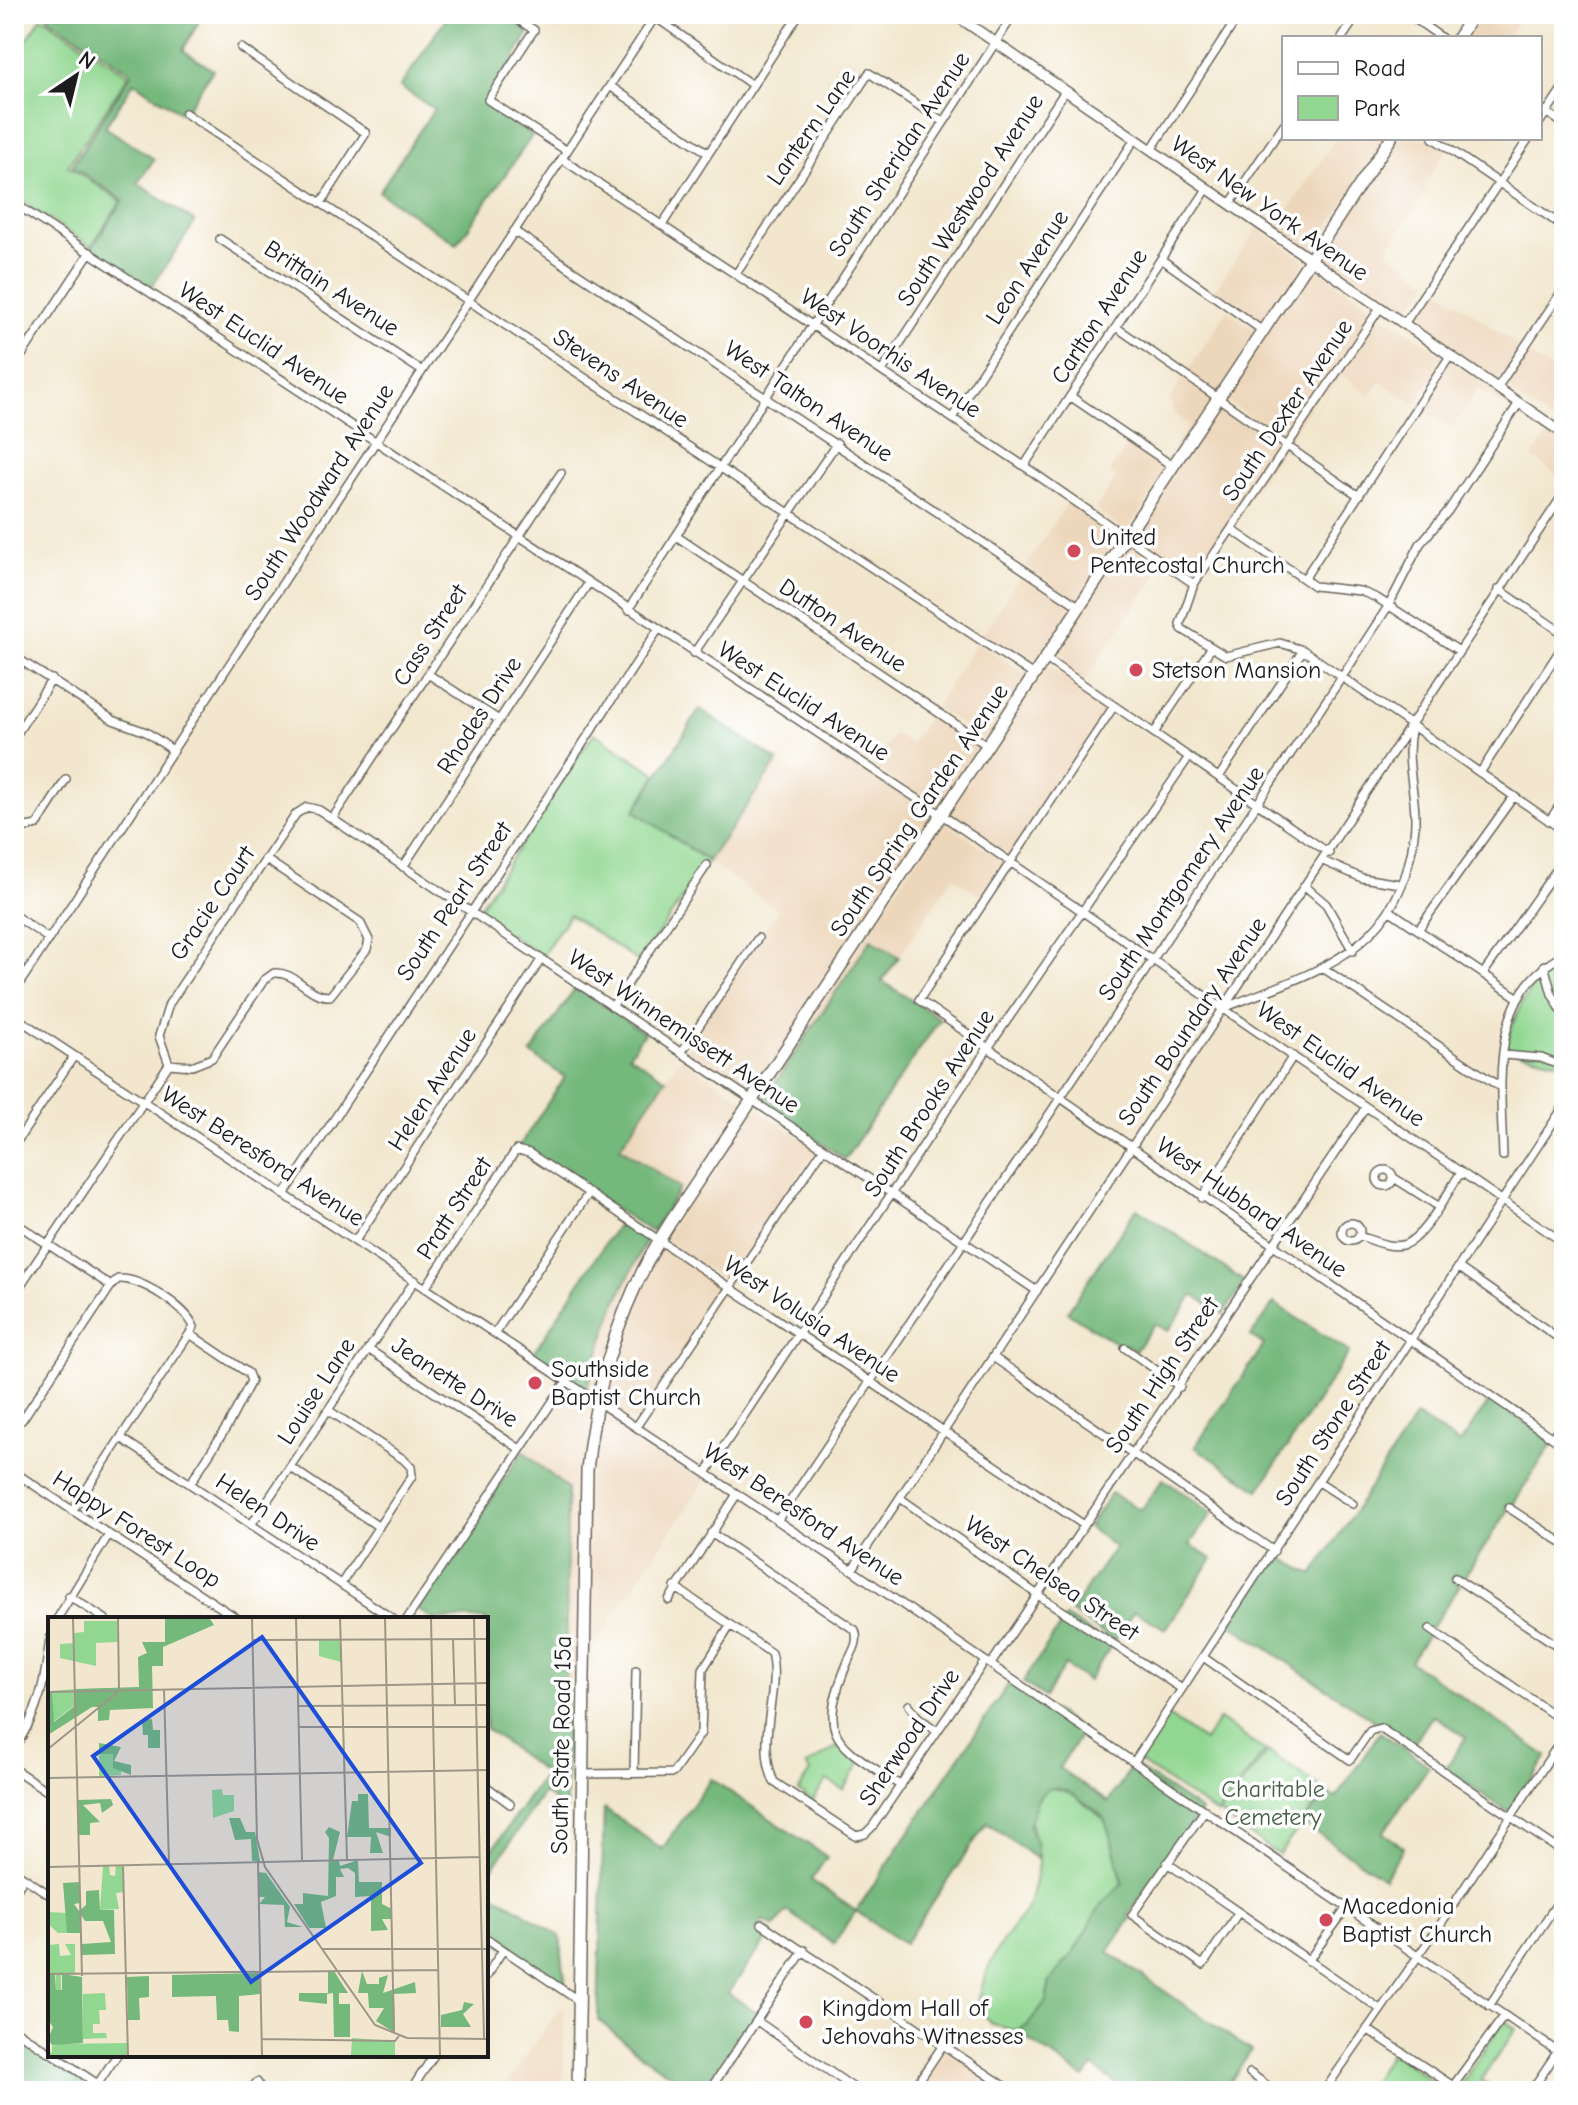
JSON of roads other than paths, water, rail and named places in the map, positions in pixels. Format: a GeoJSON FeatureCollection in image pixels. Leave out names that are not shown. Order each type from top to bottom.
{"type":"FeatureCollection","features":[{"type":"Feature","properties":{"kind":"highway"},"geometry":{"type":"LineString","coordinates":[[1459,36],[1473,14]]}},
{"type":"Feature","properties":{"kind":"highway","name":"South Spring Garden Avenue"},"geometry":{"type":"LineString","coordinates":[[596,1401],[621,1317],[659,1241],[1390,140]]}},
{"type":"Feature","properties":{"kind":"highway","name":"South State Road 15a"},"geometry":{"type":"LineString","coordinates":[[578,2091],[586,1490],[596,1401]]}},
{"type":"Feature","properties":{"kind":"main road","name":"West New York Avenue"},"geometry":{"type":"LineString","coordinates":[[954,14],[1564,434]]}},
{"type":"Feature","properties":{"kind":"street"},"geometry":{"type":"LineString","coordinates":[[509,14],[534,30],[488,100],[567,151]]}},
{"type":"Feature","properties":{"kind":"street","name":"South Sheridan Avenue"},"geometry":{"type":"LineString","coordinates":[[628,610],[1014,14]]}},
{"type":"Feature","properties":{"kind":"street"},"geometry":{"type":"LineString","coordinates":[[1151,150],[1240,14]]}},
{"type":"Feature","properties":{"kind":"street"},"geometry":{"type":"LineString","coordinates":[[1343,36],[1358,14]]}},
{"type":"Feature","properties":{"kind":"street"},"geometry":{"type":"LineString","coordinates":[[1408,14],[1439,36]]}},
{"type":"Feature","properties":{"kind":"street"},"geometry":{"type":"LineString","coordinates":[[1554,14],[1564,21]]}},
{"type":"Feature","properties":{"kind":"street"},"geometry":{"type":"LineString","coordinates":[[662,225],[796,15]]}},
{"type":"Feature","properties":{"kind":"street"},"geometry":{"type":"LineString","coordinates":[[656,16],[752,85]]}},
{"type":"Feature","properties":{"kind":"street","name":"South Woodward Avenue"},"geometry":{"type":"LineString","coordinates":[[14,992],[656,16]]}},
{"type":"Feature","properties":{"kind":"street"},"geometry":{"type":"LineString","coordinates":[[241,48],[366,133],[321,203]]}},
{"type":"Feature","properties":{"kind":"street","name":"Lantern Lane"},"geometry":{"type":"LineString","coordinates":[[736,274],[869,73],[944,122]]}},
{"type":"Feature","properties":{"kind":"street"},"geometry":{"type":"LineString","coordinates":[[610,86],[708,153]]}},
{"type":"Feature","properties":{"kind":"street"},"geometry":{"type":"LineString","coordinates":[[1564,86],[1543,110],[1564,124]]}},
{"type":"Feature","properties":{"kind":"street","name":"South Westwood Avenue"},"geometry":{"type":"LineString","coordinates":[[882,371],[1065,91]]}},
{"type":"Feature","properties":{"kind":"street","name":"Stevens Avenue"},"geometry":{"type":"LineString","coordinates":[[185,113],[1035,676]]}},
{"type":"Feature","properties":{"kind":"street"},"geometry":{"type":"LineString","coordinates":[[1230,204],[1282,127]]}},
{"type":"Feature","properties":{"kind":"street","name":"Leon Avenue"},"geometry":{"type":"LineString","coordinates":[[952,418],[1135,139]]}},
{"type":"Feature","properties":{"kind":"street"},"geometry":{"type":"LineString","coordinates":[[1436,140],[1564,227]]}},
{"type":"Feature","properties":{"kind":"street"},"geometry":{"type":"LineString","coordinates":[[1404,324],[1528,140]]}},
{"type":"Feature","properties":{"kind":"street","name":"West Voorhis Avenue"},"geometry":{"type":"LineString","coordinates":[[562,159],[1024,466],[1194,584]]}},
{"type":"Feature","properties":{"kind":"street","name":"Carlton Avenue"},"geometry":{"type":"LineString","coordinates":[[1024,466],[1207,189]]}},
{"type":"Feature","properties":{"kind":"street","name":"West Euclid Avenue"},"geometry":{"type":"LineString","coordinates":[[14,203],[942,815],[1564,1243]]}},
{"type":"Feature","properties":{"kind":"street","name":"West Talton Avenue"},"geometry":{"type":"LineString","coordinates":[[514,231],[766,395],[1080,607]]}},
{"type":"Feature","properties":{"kind":"street","name":"Brittain Avenue"},"geometry":{"type":"LineString","coordinates":[[220,239],[422,371]]}},
{"type":"Feature","properties":{"kind":"street"},"geometry":{"type":"LineString","coordinates":[[14,367],[90,252]]}},
{"type":"Feature","properties":{"kind":"street"},"geometry":{"type":"LineString","coordinates":[[1161,259],[1263,331]]}},
{"type":"Feature","properties":{"kind":"street"},"geometry":{"type":"LineString","coordinates":[[1497,388],[1564,288]]}},
{"type":"Feature","properties":{"kind":"street","name":"South Dexter Avenue"},"geometry":{"type":"LineString","coordinates":[[1211,648],[1182,629],[1181,618],[1194,584],[1380,308]]}},
{"type":"Feature","properties":{"kind":"street"},"geometry":{"type":"LineString","coordinates":[[1116,327],[1359,496]]}},
{"type":"Feature","properties":{"kind":"street"},"geometry":{"type":"LineString","coordinates":[[1304,579],[1450,356]]}},
{"type":"Feature","properties":{"kind":"street"},"geometry":{"type":"LineString","coordinates":[[1070,396],[1174,467]]}},
{"type":"Feature","properties":{"kind":"street","name":"South Montgomery Avenue"},"geometry":{"type":"LineString","coordinates":[[777,1521],[1342,677],[1389,605],[1420,544],[1448,511],[1519,403]]}},
{"type":"Feature","properties":{"kind":"street"},"geometry":{"type":"LineString","coordinates":[[694,653],[837,443]]}},
{"type":"Feature","properties":{"kind":"street","name":"Cass Street"},"geometry":{"type":"LineString","coordinates":[[332,819],[561,473]]}},
{"type":"Feature","properties":{"kind":"street","name":"South Boundary Avenue"},"geometry":{"type":"LineString","coordinates":[[852,1570],[1329,853],[1564,493]]}},
{"type":"Feature","properties":{"kind":"street"},"geometry":{"type":"LineString","coordinates":[[1231,529],[1322,589],[1360,591],[1389,605],[1459,651]]}},
{"type":"Feature","properties":{"kind":"street","name":"Dutton Avenue"},"geometry":{"type":"LineString","coordinates":[[676,536],[988,746]]}},
{"type":"Feature","properties":{"kind":"street","name":"Rhodes Drive"},"geometry":{"type":"LineString","coordinates":[[403,867],[588,584]]}},
{"type":"Feature","properties":{"kind":"street"},"geometry":{"type":"LineString","coordinates":[[1499,589],[1564,634]]}},
{"type":"Feature","properties":{"kind":"street","name":"South Pearl Street"},"geometry":{"type":"LineString","coordinates":[[284,1195],[658,630]]}},
{"type":"Feature","properties":{"kind":"street"},"geometry":{"type":"LineString","coordinates":[[1154,733],[1211,648],[1226,656],[1280,643],[1303,650],[1564,831]]}},
{"type":"Feature","properties":{"kind":"street"},"geometry":{"type":"LineString","coordinates":[[1480,773],[1564,644]]}},
{"type":"Feature","properties":{"kind":"street"},"geometry":{"type":"LineString","coordinates":[[1219,777],[1303,650]]}},
{"type":"Feature","properties":{"kind":"street"},"geometry":{"type":"LineString","coordinates":[[14,656],[113,720],[146,732],[174,751]]}},
{"type":"Feature","properties":{"kind":"street"},"geometry":{"type":"LineString","coordinates":[[1046,659],[1329,853]]}},
{"type":"Feature","properties":{"kind":"street"},"geometry":{"type":"LineString","coordinates":[[428,674],[499,720]]}},
{"type":"Feature","properties":{"kind":"street"},"geometry":{"type":"LineString","coordinates":[[14,738],[52,679]]}},
{"type":"Feature","properties":{"kind":"street"},"geometry":{"type":"LineString","coordinates":[[1010,863],[1114,706]]}},
{"type":"Feature","properties":{"kind":"street"},"geometry":{"type":"LineString","coordinates":[[1224,1008],[1323,968],[1353,951],[1382,921],[1400,884],[1415,834],[1407,748],[1412,725]]}},
{"type":"Feature","properties":{"kind":"street","name":"South Brooks Avenue"},"geometry":{"type":"LineString","coordinates":[[706,1473],[988,1048],[1189,757]]}},
{"type":"Feature","properties":{"kind":"street"},"geometry":{"type":"LineString","coordinates":[[14,821],[27,827],[37,825],[66,779]]}},
{"type":"Feature","properties":{"kind":"street"},"geometry":{"type":"LineString","coordinates":[[1418,930],[1514,796]]}},
{"type":"Feature","properties":{"kind":"street"},"geometry":{"type":"LineString","coordinates":[[1549,821],[1564,799]]}},
{"type":"Feature","properties":{"kind":"street","name":"West Winnemissett Avenue"},"geometry":{"type":"LineString","coordinates":[[307,807],[332,819],[1037,1291]]}},
{"type":"Feature","properties":{"kind":"street","name":"Gracie Court"},"geometry":{"type":"LineString","coordinates":[[169,1064],[160,1044],[159,1028],[169,1004],[296,814],[307,807]]}},
{"type":"Feature","properties":{"kind":"street"},"geometry":{"type":"LineString","coordinates":[[14,1295],[169,1064],[192,1066],[212,1058],[264,980],[274,973],[288,975],[315,994],[330,996],[338,990],[367,949],[369,940],[360,922],[265,859]]}},
{"type":"Feature","properties":{"kind":"street"},"geometry":{"type":"LineString","coordinates":[[1483,974],[1564,859]]}},
{"type":"Feature","properties":{"kind":"street"},"geometry":{"type":"LineString","coordinates":[[1323,861],[1362,878],[1400,884]]}},
{"type":"Feature","properties":{"kind":"street","name":"West Hubbard Avenue"},"geometry":{"type":"LineString","coordinates":[[1010,863],[919,1000],[1564,1446]]}},
{"type":"Feature","properties":{"kind":"street"},"geometry":{"type":"LineString","coordinates":[[612,1007],[707,865]]}},
{"type":"Feature","properties":{"kind":"street"},"geometry":{"type":"LineString","coordinates":[[1306,887],[1326,904],[1353,951]]}},
{"type":"Feature","properties":{"kind":"street"},"geometry":{"type":"LineString","coordinates":[[1389,910],[1517,997]]}},
{"type":"Feature","properties":{"kind":"street"},"geometry":{"type":"LineString","coordinates":[[14,915],[49,939]]}},
{"type":"Feature","properties":{"kind":"street"},"geometry":{"type":"LineString","coordinates":[[681,1053],[758,938]]}},
{"type":"Feature","properties":{"kind":"street"},"geometry":{"type":"LineString","coordinates":[[1503,1156],[1500,1087],[1504,1036],[1517,997],[1544,965],[1564,955]]}},
{"type":"Feature","properties":{"kind":"street","name":"Helen Avenue"},"geometry":{"type":"LineString","coordinates":[[355,1241],[541,960]]}},
{"type":"Feature","properties":{"kind":"street"},"geometry":{"type":"LineString","coordinates":[[1544,965],[1552,994],[1564,1015]]}},
{"type":"Feature","properties":{"kind":"street"},"geometry":{"type":"LineString","coordinates":[[1323,968],[1500,1087]]}},
{"type":"Feature","properties":{"kind":"street","name":"West Beresford Avenue"},"geometry":{"type":"LineString","coordinates":[[14,1016],[852,1570],[1561,2054]]}},
{"type":"Feature","properties":{"kind":"street"},"geometry":{"type":"LineString","coordinates":[[1503,1055],[1541,1058],[1564,1067]]}},
{"type":"Feature","properties":{"kind":"street"},"geometry":{"type":"LineString","coordinates":[[14,1146],[74,1056]]}},
{"type":"Feature","properties":{"kind":"street"},"geometry":{"type":"LineString","coordinates":[[1202,1198],[1293,1056]]}},
{"type":"Feature","properties":{"kind":"street","name":"South Stone Street"},"geometry":{"type":"LineString","coordinates":[[1134,1762],[1564,1106]]}},
{"type":"Feature","properties":{"kind":"street","name":"South High Street"},"geometry":{"type":"LineString","coordinates":[[988,1662],[1038,1595],[1180,1387],[1366,1107]]}},
{"type":"Feature","properties":{"kind":"street"},"geometry":{"type":"LineString","coordinates":[[636,1427],[823,1149]]}},
{"type":"Feature","properties":{"kind":"street","name":"West Volusia Avenue"},"geometry":{"type":"LineString","coordinates":[[516,1150],[529,1153],[1084,1525]]}},
{"type":"Feature","properties":{"kind":"street","name":"Pratt Street"},"geometry":{"type":"LineString","coordinates":[[426,1287],[516,1150]]}},
{"type":"Feature","properties":{"kind":"street"},"geometry":{"type":"LineString","coordinates":[[1359,1236],[1389,1246],[1404,1245],[1417,1237],[1461,1172]]}},
{"type":"Feature","properties":{"kind":"street"},"geometry":{"type":"LineString","coordinates":[[1394,1178],[1438,1206]]}},
{"type":"Feature","properties":{"kind":"street"},"geometry":{"type":"LineString","coordinates":[[495,1333],[588,1194]]}},
{"type":"Feature","properties":{"kind":"street"},"geometry":{"type":"LineString","coordinates":[[14,1222],[111,1286]]}},
{"type":"Feature","properties":{"kind":"street"},"geometry":{"type":"LineString","coordinates":[[1458,1267],[1564,1342]]}},
{"type":"Feature","properties":{"kind":"street"},"geometry":{"type":"LineString","coordinates":[[22,1420],[118,1279],[135,1281],[185,1314],[194,1327],[72,1511]]}},
{"type":"Feature","properties":{"kind":"street","name":"Louise Lane"},"geometry":{"type":"LineString","coordinates":[[251,1525],[415,1280]]}},
{"type":"Feature","properties":{"kind":"street"},"geometry":{"type":"LineString","coordinates":[[190,1334],[248,1373],[251,1381],[190,1484]]}},
{"type":"Feature","properties":{"kind":"street"},"geometry":{"type":"LineString","coordinates":[[1125,1348],[1180,1387]]}},
{"type":"Feature","properties":{"kind":"street","name":"Jeanette Drive"},"geometry":{"type":"LineString","coordinates":[[368,1349],[520,1449]]}},
{"type":"Feature","properties":{"kind":"street"},"geometry":{"type":"LineString","coordinates":[[993,1357],[1274,1551]]}},
{"type":"Feature","properties":{"kind":"street"},"geometry":{"type":"LineString","coordinates":[[408,1617],[567,1380]]}},
{"type":"Feature","properties":{"kind":"street"},"geometry":{"type":"LineString","coordinates":[[328,1410],[411,1467],[409,1484],[341,1584]]}},
{"type":"Feature","properties":{"kind":"street"},"geometry":{"type":"LineString","coordinates":[[1552,1438],[1564,1419]]}},
{"type":"Feature","properties":{"kind":"street","name":"Helen Drive"},"geometry":{"type":"LineString","coordinates":[[121,1438],[390,1617]]}},
{"type":"Feature","properties":{"kind":"street"},"geometry":{"type":"LineString","coordinates":[[290,1467],[379,1527]]}},
{"type":"Feature","properties":{"kind":"street","name":"Happy Forest Loop"},"geometry":{"type":"LineString","coordinates":[[14,1472],[235,1617]]}},
{"type":"Feature","properties":{"kind":"street"},"geometry":{"type":"LineString","coordinates":[[1319,1482],[1353,1504]]}},
{"type":"Feature","properties":{"kind":"street"},"geometry":{"type":"LineString","coordinates":[[669,1600],[737,1494]]}},
{"type":"Feature","properties":{"kind":"street","name":"West Chelsea Street"},"geometry":{"type":"LineString","coordinates":[[900,1498],[1038,1595],[1182,1689]]}},
{"type":"Feature","properties":{"kind":"street"},"geometry":{"type":"LineString","coordinates":[[1509,1508],[1564,1544]]}},
{"type":"Feature","properties":{"kind":"street"},"geometry":{"type":"LineString","coordinates":[[711,1533],[855,1630],[857,1642],[835,1696],[835,1735],[844,1749],[901,1786]]}},
{"type":"Feature","properties":{"kind":"street"},"geometry":{"type":"LineString","coordinates":[[58,1617],[108,1536]]}},
{"type":"Feature","properties":{"kind":"street"},"geometry":{"type":"LineString","coordinates":[[1455,1578],[1564,1650]]}},
{"type":"Feature","properties":{"kind":"street"},"geometry":{"type":"LineString","coordinates":[[583,1774],[660,1776],[673,1773],[701,1733],[707,1658],[730,1626],[675,1587]]}},
{"type":"Feature","properties":{"kind":"street"},"geometry":{"type":"LineString","coordinates":[[69,1596],[102,1617]]}},
{"type":"Feature","properties":{"kind":"street","name":"Sherwood Drive"},"geometry":{"type":"LineString","coordinates":[[730,1626],[771,1653],[774,1666],[767,1769],[774,1782],[856,1836],[865,1834],[988,1662]]}},
{"type":"Feature","properties":{"kind":"street"},"geometry":{"type":"LineString","coordinates":[[1430,1629],[1564,1722]]}},
{"type":"Feature","properties":{"kind":"street"},"geometry":{"type":"LineString","coordinates":[[1203,1657],[1350,1760],[1375,1727],[1564,1853]]}},
{"type":"Feature","properties":{"kind":"street"},"geometry":{"type":"LineString","coordinates":[[634,1773],[636,1670]]}},
{"type":"Feature","properties":{"kind":"street"},"geometry":{"type":"LineString","coordinates":[[14,1748],[38,1707],[48,1673]]}},
{"type":"Feature","properties":{"kind":"street"},"geometry":{"type":"LineString","coordinates":[[909,1705],[918,1717],[937,1731]]}},
{"type":"Feature","properties":{"kind":"street"},"geometry":{"type":"LineString","coordinates":[[1324,2091],[1564,1736]]}},
{"type":"Feature","properties":{"kind":"street"},"geometry":{"type":"LineString","coordinates":[[14,1769],[48,1792]]}},
{"type":"Feature","properties":{"kind":"street"},"geometry":{"type":"LineString","coordinates":[[488,1788],[510,1804]]}},
{"type":"Feature","properties":{"kind":"street"},"geometry":{"type":"LineString","coordinates":[[1205,1810],[1132,1915],[1203,1965],[1238,1913]]}},
{"type":"Feature","properties":{"kind":"street"},"geometry":{"type":"LineString","coordinates":[[1167,1863],[1380,2009]]}},
{"type":"Feature","properties":{"kind":"street"},"geometry":{"type":"LineString","coordinates":[[14,1871],[48,1894]]}},
{"type":"Feature","properties":{"kind":"street"},"geometry":{"type":"LineString","coordinates":[[14,1894],[24,1878]]}},
{"type":"Feature","properties":{"kind":"street"},"geometry":{"type":"LineString","coordinates":[[1489,2006],[1564,1893]]}},
{"type":"Feature","properties":{"kind":"street"},"geometry":{"type":"LineString","coordinates":[[1308,1961],[1346,1909]]}},
{"type":"Feature","properties":{"kind":"street"},"geometry":{"type":"LineString","coordinates":[[762,1924],[1012,2091]]}},
{"type":"Feature","properties":{"kind":"street"},"geometry":{"type":"LineString","coordinates":[[488,1939],[579,2001]]}},
{"type":"Feature","properties":{"kind":"street"},"geometry":{"type":"LineString","coordinates":[[488,1973],[503,1950]]}},
{"type":"Feature","properties":{"kind":"street"},"geometry":{"type":"LineString","coordinates":[[709,2091],[804,1950]]}},
{"type":"Feature","properties":{"kind":"street"},"geometry":{"type":"LineString","coordinates":[[1367,2029],[1453,2086],[1504,2016]]}},
{"type":"Feature","properties":{"kind":"street"},"geometry":{"type":"LineString","coordinates":[[757,2021],[858,2091]]}},
{"type":"Feature","properties":{"kind":"street"},"geometry":{"type":"LineString","coordinates":[[14,2029],[48,2051]]}},
{"type":"Feature","properties":{"kind":"street"},"geometry":{"type":"LineString","coordinates":[[1531,2091],[1561,2054],[1564,2042]]}},
{"type":"Feature","properties":{"kind":"street"},"geometry":{"type":"LineString","coordinates":[[912,2091],[943,2045]]}},
{"type":"Feature","properties":{"kind":"street"},"geometry":{"type":"LineString","coordinates":[[56,2057],[95,2088],[108,2091]]}},
{"type":"Feature","properties":{"kind":"street"},"geometry":{"type":"LineString","coordinates":[[95,2088],[116,2057]]}},
{"type":"Feature","properties":{"kind":"street"},"geometry":{"type":"LineString","coordinates":[[413,2087],[433,2057]]}},
{"type":"Feature","properties":{"kind":"street"},"geometry":{"type":"LineString","coordinates":[[1250,2073],[1275,2091]]}},
{"type":"Feature","properties":{"kind":"street"},"geometry":{"type":"LineString","coordinates":[[250,2091],[257,2082],[262,2091]]}},
{"type":"Feature","properties":{"kind":"place","name":"United Pentecostal Church"},"geometry":{"type":"Point","coordinates":[1074,551]}},
{"type":"Feature","properties":{"kind":"place","name":"Stetson Mansion"},"geometry":{"type":"Point","coordinates":[1136,670]}},
{"type":"Feature","properties":{"kind":"place","name":"Southside Baptist Church"},"geometry":{"type":"Point","coordinates":[535,1383]}},
{"type":"Feature","properties":{"kind":"place","name":"Macedonia Baptist Church"},"geometry":{"type":"Point","coordinates":[1326,1920]}},
{"type":"Feature","properties":{"kind":"place","name":"Kingdom Hall of Jehovahs Witnesses"},"geometry":{"type":"Point","coordinates":[806,2022]}},
{"type":"Feature","properties":{"kind":"park label","name":"Charitable Cemetery"},"geometry":{"type":"Point","coordinates":[1273,1803]}}]}
